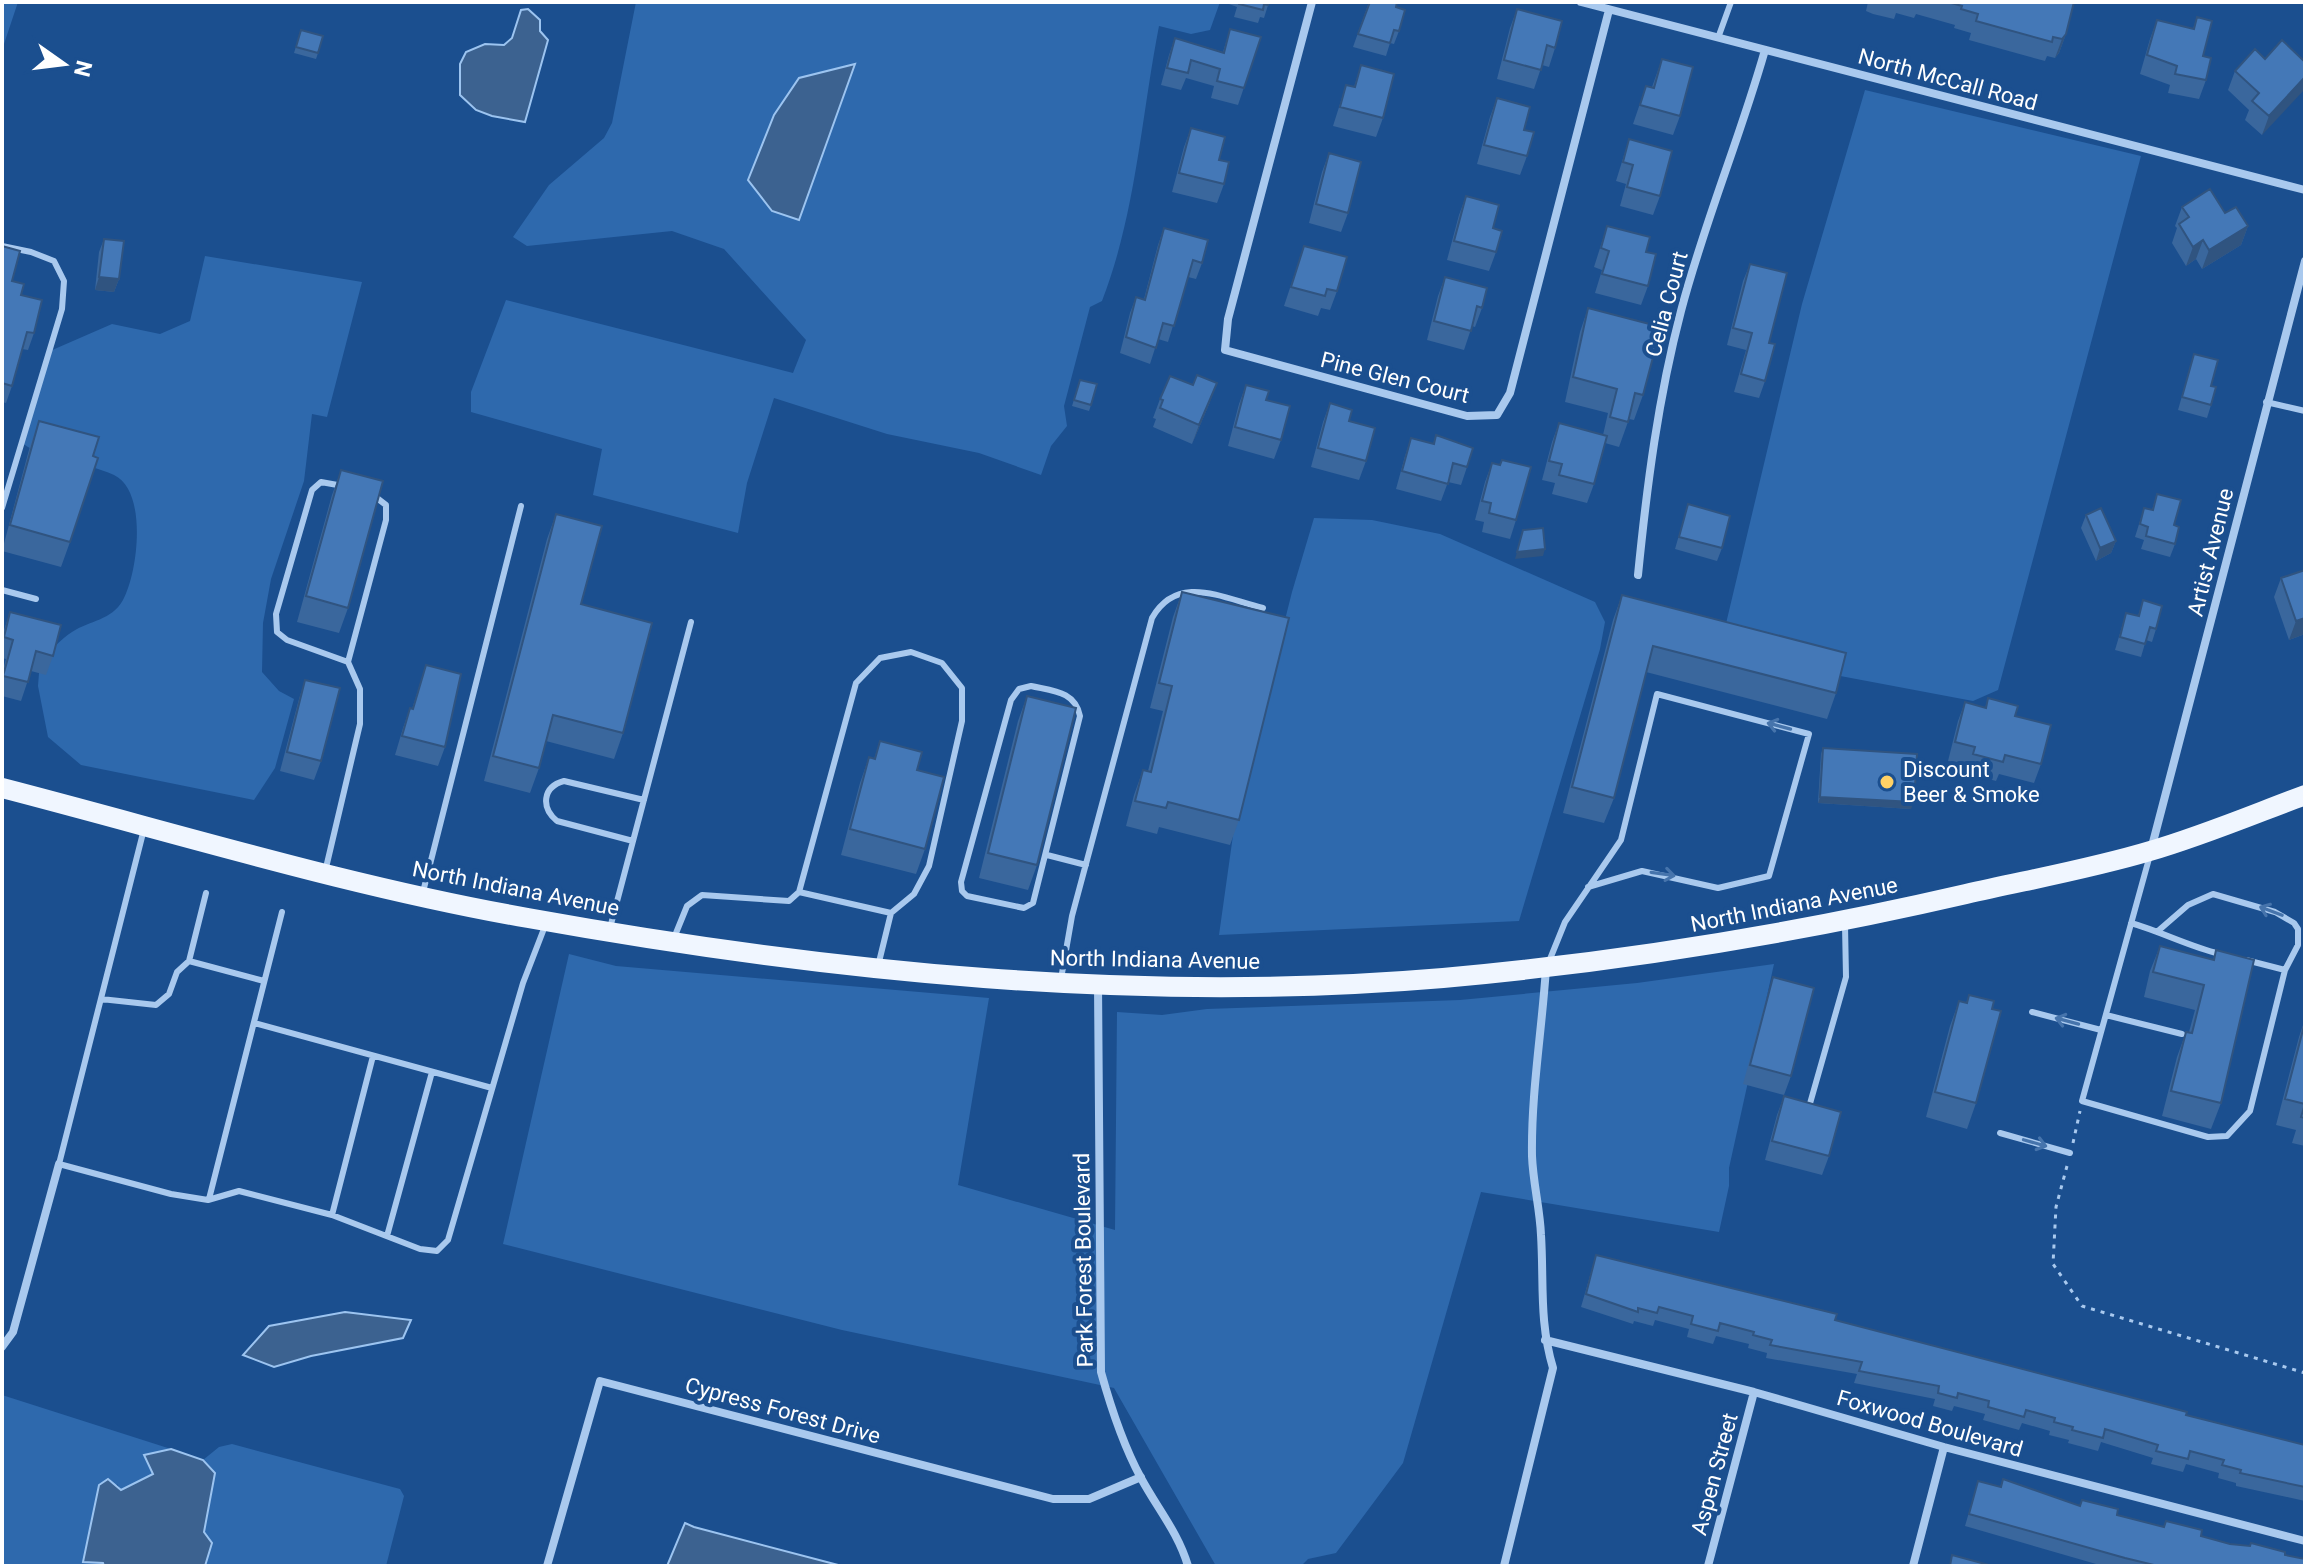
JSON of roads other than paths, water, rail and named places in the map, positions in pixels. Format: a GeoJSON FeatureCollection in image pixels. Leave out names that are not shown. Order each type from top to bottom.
{"type":"FeatureCollection","features":[{"type":"Feature","properties":{"kind":"main road","name":"North Indiana Avenue"},"geometry":{"type":"LineString","coordinates":[[2,788],[422,896],[610,931],[878,966],[1060,981],[1319,984],[1439,978],[1546,967],[1692,949],[1844,922],[2151,851],[2305,795]]}},
{"type":"Feature","properties":{"kind":"street","name":"Pine Glen Court"},"geometry":{"type":"LineString","coordinates":[[1312,2],[1228,319],[1225,350],[1467,416],[1497,415],[1510,393],[1609,10]]}},
{"type":"Feature","properties":{"kind":"street","name":"North McCall Road"},"geometry":{"type":"LineString","coordinates":[[1581,2],[2305,190]]}},
{"type":"Feature","properties":{"kind":"street","name":"Celia Court"},"geometry":{"type":"LineString","coordinates":[[1638,575],[1649,464],[1661,391],[1703,237],[1747,113],[1765,50]]}},
{"type":"Feature","properties":{"kind":"street","name":"Artist Avenue"},"geometry":{"type":"LineString","coordinates":[[2151,851],[2305,261]]}},
{"type":"Feature","properties":{"kind":"street"},"geometry":{"type":"LineString","coordinates":[[1504,1566],[1553,1368],[1545,1340],[1540,1293],[1541,1235],[1532,1154],[1534,1088],[1546,967]]}},
{"type":"Feature","properties":{"kind":"street","name":"Park Forest Boulevard"},"geometry":{"type":"LineString","coordinates":[[1098,983],[1101,1372],[1111,1409],[1141,1477],[1173,1527],[1188,1566]]}},
{"type":"Feature","properties":{"kind":"street"},"geometry":{"type":"LineString","coordinates":[[2,1347],[13,1332],[59,1164]]}},
{"type":"Feature","properties":{"kind":"street","name":"Foxwood Boulevard"},"geometry":{"type":"LineString","coordinates":[[1545,1340],[1754,1392],[1944,1447],[2305,1541]]}},
{"type":"Feature","properties":{"kind":"street","name":"Cypress Forest Drive"},"geometry":{"type":"LineString","coordinates":[[547,1566],[600,1381],[1053,1499],[1089,1499],[1141,1477]]}},
{"type":"Feature","properties":{"kind":"street","name":"Aspen Street"},"geometry":{"type":"LineString","coordinates":[[1708,1566],[1754,1392]]}},
{"type":"Feature","properties":{"kind":"street"},"geometry":{"type":"LineString","coordinates":[[1913,1566],[1944,1447]]}},
{"type":"Feature","properties":{"kind":"lane"},"geometry":{"type":"LineString","coordinates":[[1718,38],[1731,2]]}},
{"type":"Feature","properties":{"kind":"lane"},"geometry":{"type":"LineString","coordinates":[[2,246],[54,261],[64,281],[62,309],[2,508]]}},
{"type":"Feature","properties":{"kind":"lane"},"geometry":{"type":"LineString","coordinates":[[2266,402],[2305,411]]}},
{"type":"Feature","properties":{"kind":"lane"},"geometry":{"type":"LineString","coordinates":[[348,487],[321,482],[312,490],[276,614],[277,632],[287,640],[348,662]]}},
{"type":"Feature","properties":{"kind":"lane"},"geometry":{"type":"LineString","coordinates":[[325,872],[360,724],[360,689],[348,662],[386,520],[386,505],[376,496],[362,492]]}},
{"type":"Feature","properties":{"kind":"lane"},"geometry":{"type":"LineString","coordinates":[[422,896],[521,506]]}},
{"type":"Feature","properties":{"kind":"lane"},"geometry":{"type":"LineString","coordinates":[[2,590],[36,599]]}},
{"type":"Feature","properties":{"kind":"lane"},"geometry":{"type":"LineString","coordinates":[[1060,981],[1086,865],[1152,618],[1162,602],[1177,593],[1192,591],[1263,608]]}},
{"type":"Feature","properties":{"kind":"lane"},"geometry":{"type":"LineString","coordinates":[[610,931],[691,622]]}},
{"type":"Feature","properties":{"kind":"lane"},"geometry":{"type":"LineString","coordinates":[[672,940],[687,906],[702,895],[789,901],[799,892],[856,683],[880,658],[911,652],[942,663],[962,688],[962,721],[929,866],[914,894],[891,913],[878,966]]}},
{"type":"Feature","properties":{"kind":"lane"},"geometry":{"type":"LineString","coordinates":[[1031,686],[1070,696],[1078,704],[1080,716],[1047,855],[1030,907],[967,896],[962,891],[1011,700],[1019,689],[1031,686]]}},
{"type":"Feature","properties":{"kind":"lane"},"geometry":{"type":"LineString","coordinates":[[1546,967],[1565,922],[1588,887],[1621,840],[1657,694],[1809,734],[1769,876],[1718,888],[1642,871],[1588,887]]}},
{"type":"Feature","properties":{"kind":"lane"},"geometry":{"type":"LineString","coordinates":[[633,841],[557,821],[548,814],[545,804],[548,792],[555,783],[564,781],[644,800]]}},
{"type":"Feature","properties":{"kind":"lane"},"geometry":{"type":"LineString","coordinates":[[145,825],[59,1164],[171,1194],[208,1200],[239,1191],[332,1215],[437,1251],[448,1240],[523,983],[547,921]]}},
{"type":"Feature","properties":{"kind":"lane"},"geometry":{"type":"LineString","coordinates":[[2151,851],[2082,1101],[2208,1137],[2227,1136],[2250,1111],[2285,970],[2300,937],[2294,923],[2226,896],[2213,894],[2196,900],[2158,931]]}},
{"type":"Feature","properties":{"kind":"lane"},"geometry":{"type":"LineString","coordinates":[[1047,855],[1086,865]]}},
{"type":"Feature","properties":{"kind":"lane"},"geometry":{"type":"LineString","coordinates":[[799,892],[891,913]]}},
{"type":"Feature","properties":{"kind":"lane"},"geometry":{"type":"LineString","coordinates":[[101,999],[138,1006],[156,1005],[169,994],[177,972],[189,961],[206,893]]}},
{"type":"Feature","properties":{"kind":"lane"},"geometry":{"type":"LineString","coordinates":[[208,1200],[282,912]]}},
{"type":"Feature","properties":{"kind":"lane"},"geometry":{"type":"LineString","coordinates":[[1809,1107],[1846,977],[1844,922]]}},
{"type":"Feature","properties":{"kind":"lane"},"geometry":{"type":"LineString","coordinates":[[2131,923],[2158,931],[2186,946],[2228,956]]}},
{"type":"Feature","properties":{"kind":"lane"},"geometry":{"type":"LineString","coordinates":[[2243,959],[2285,970]]}},
{"type":"Feature","properties":{"kind":"lane"},"geometry":{"type":"LineString","coordinates":[[189,961],[264,981]]}},
{"type":"Feature","properties":{"kind":"lane"},"geometry":{"type":"LineString","coordinates":[[2032,1012],[2101,1030]]}},
{"type":"Feature","properties":{"kind":"lane"},"geometry":{"type":"LineString","coordinates":[[2106,1015],[2182,1034]]}},
{"type":"Feature","properties":{"kind":"lane"},"geometry":{"type":"LineString","coordinates":[[254,1023],[492,1088]]}},
{"type":"Feature","properties":{"kind":"lane"},"geometry":{"type":"LineString","coordinates":[[332,1215],[373,1056]]}},
{"type":"Feature","properties":{"kind":"lane"},"geometry":{"type":"LineString","coordinates":[[387,1236],[432,1072]]}},
{"type":"Feature","properties":{"kind":"lane"},"geometry":{"type":"LineString","coordinates":[[2000,1133],[2070,1153]]}},
{"type":"Feature","properties":{"kind":"place","name":"Discount Beer & Smoke"},"geometry":{"type":"Point","coordinates":[1887,782]}}]}
